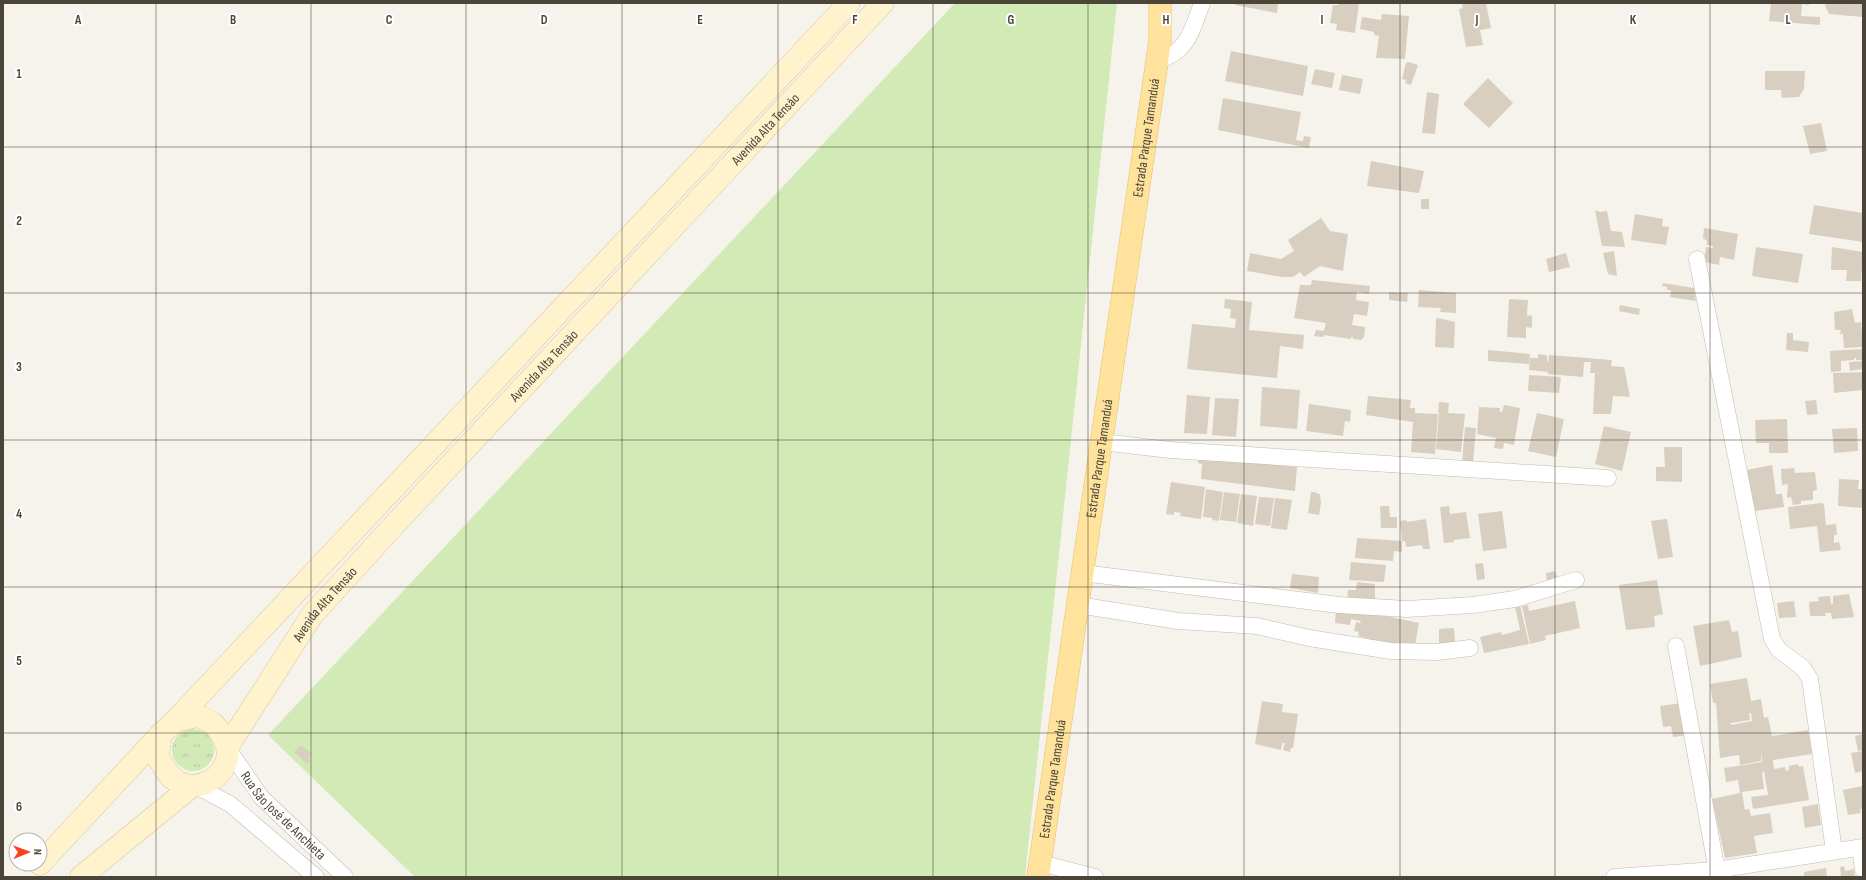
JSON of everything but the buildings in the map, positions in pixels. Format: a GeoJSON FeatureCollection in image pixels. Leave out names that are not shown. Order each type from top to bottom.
{"type":"FeatureCollection","features":[{"type":"Feature","properties":{"kind":"main road","name":"Estrada Parque Tamanduá"},"geometry":{"type":"LineString","coordinates":[[1039,870],[1159,51],[1160,3]]}},
{"type":"Feature","properties":{"kind":"main road","name":"Estrada Parque Tamanduá"},"geometry":{"type":"LineString","coordinates":[[1159,51],[1175,3]]}},
{"type":"Feature","properties":{"kind":"street","name":"Avenida Alta Tensāo"},"geometry":{"type":"LineString","coordinates":[[48,856],[849,3]]}},
{"type":"Feature","properties":{"kind":"street","name":"Avenida Alta Tensāo"},"geometry":{"type":"LineString","coordinates":[[228,747],[312,615],[395,524],[883,3]]}},
{"type":"Feature","properties":{"kind":"street"},"geometry":{"type":"LineString","coordinates":[[1159,51],[1170,58],[1180,51],[1193,29],[1202,3]]}},
{"type":"Feature","properties":{"kind":"street"},"geometry":{"type":"LineString","coordinates":[[1696,259],[1772,639],[1779,650],[1803,668],[1810,679],[1834,851]]}},
{"type":"Feature","properties":{"kind":"street"},"geometry":{"type":"LineString","coordinates":[[1102,442],[1170,450],[1608,478]]}},
{"type":"Feature","properties":{"kind":"street"},"geometry":{"type":"LineString","coordinates":[[1083,573],[1339,605],[1407,609],[1473,605],[1508,600],[1576,580]]}},
{"type":"Feature","properties":{"kind":"street"},"geometry":{"type":"LineString","coordinates":[[1078,605],[1178,621],[1257,626],[1308,638],[1391,651],[1437,652],[1470,648]]}},
{"type":"Feature","properties":{"kind":"street"},"geometry":{"type":"LineString","coordinates":[[1676,646],[1717,873]]}},
{"type":"Feature","properties":{"kind":"street"},"geometry":{"type":"LineString","coordinates":[[197,716],[208,720],[217,726],[228,747],[223,770],[206,784],[194,786],[171,778],[159,758],[168,728],[197,716]]}},
{"type":"Feature","properties":{"kind":"street","name":"Rua São José de Anchieta"},"geometry":{"type":"LineString","coordinates":[[228,747],[261,796],[345,877]]}},
{"type":"Feature","properties":{"kind":"street"},"geometry":{"type":"LineString","coordinates":[[81,877],[194,786]]}},
{"type":"Feature","properties":{"kind":"street","name":"Rua São José de Anchieta"},"geometry":{"type":"LineString","coordinates":[[194,786],[230,804],[316,877]]}},
{"type":"Feature","properties":{"kind":"street"},"geometry":{"type":"LineString","coordinates":[[1614,877],[1717,873],[1862,847],[1863,870]]}},
{"type":"Feature","properties":{"kind":"street"},"geometry":{"type":"LineString","coordinates":[[1039,870],[1095,877]]}},
{"type":"Feature","properties":{"kind":"green space"},"geometry":{"type":"Polygon","coordinates":[[[955,3],[1117,3],[1025,877],[415,877],[268,735],[955,3]]]}},
{"type":"Feature","properties":{"kind":"green space"},"geometry":{"type":"Polygon","coordinates":[[[189,729],[197,729],[205,732],[211,738],[214,750],[211,762],[205,768],[197,771],[189,771],[181,768],[175,762],[172,754],[172,746],[175,738],[181,732],[189,729]]]}}]}
